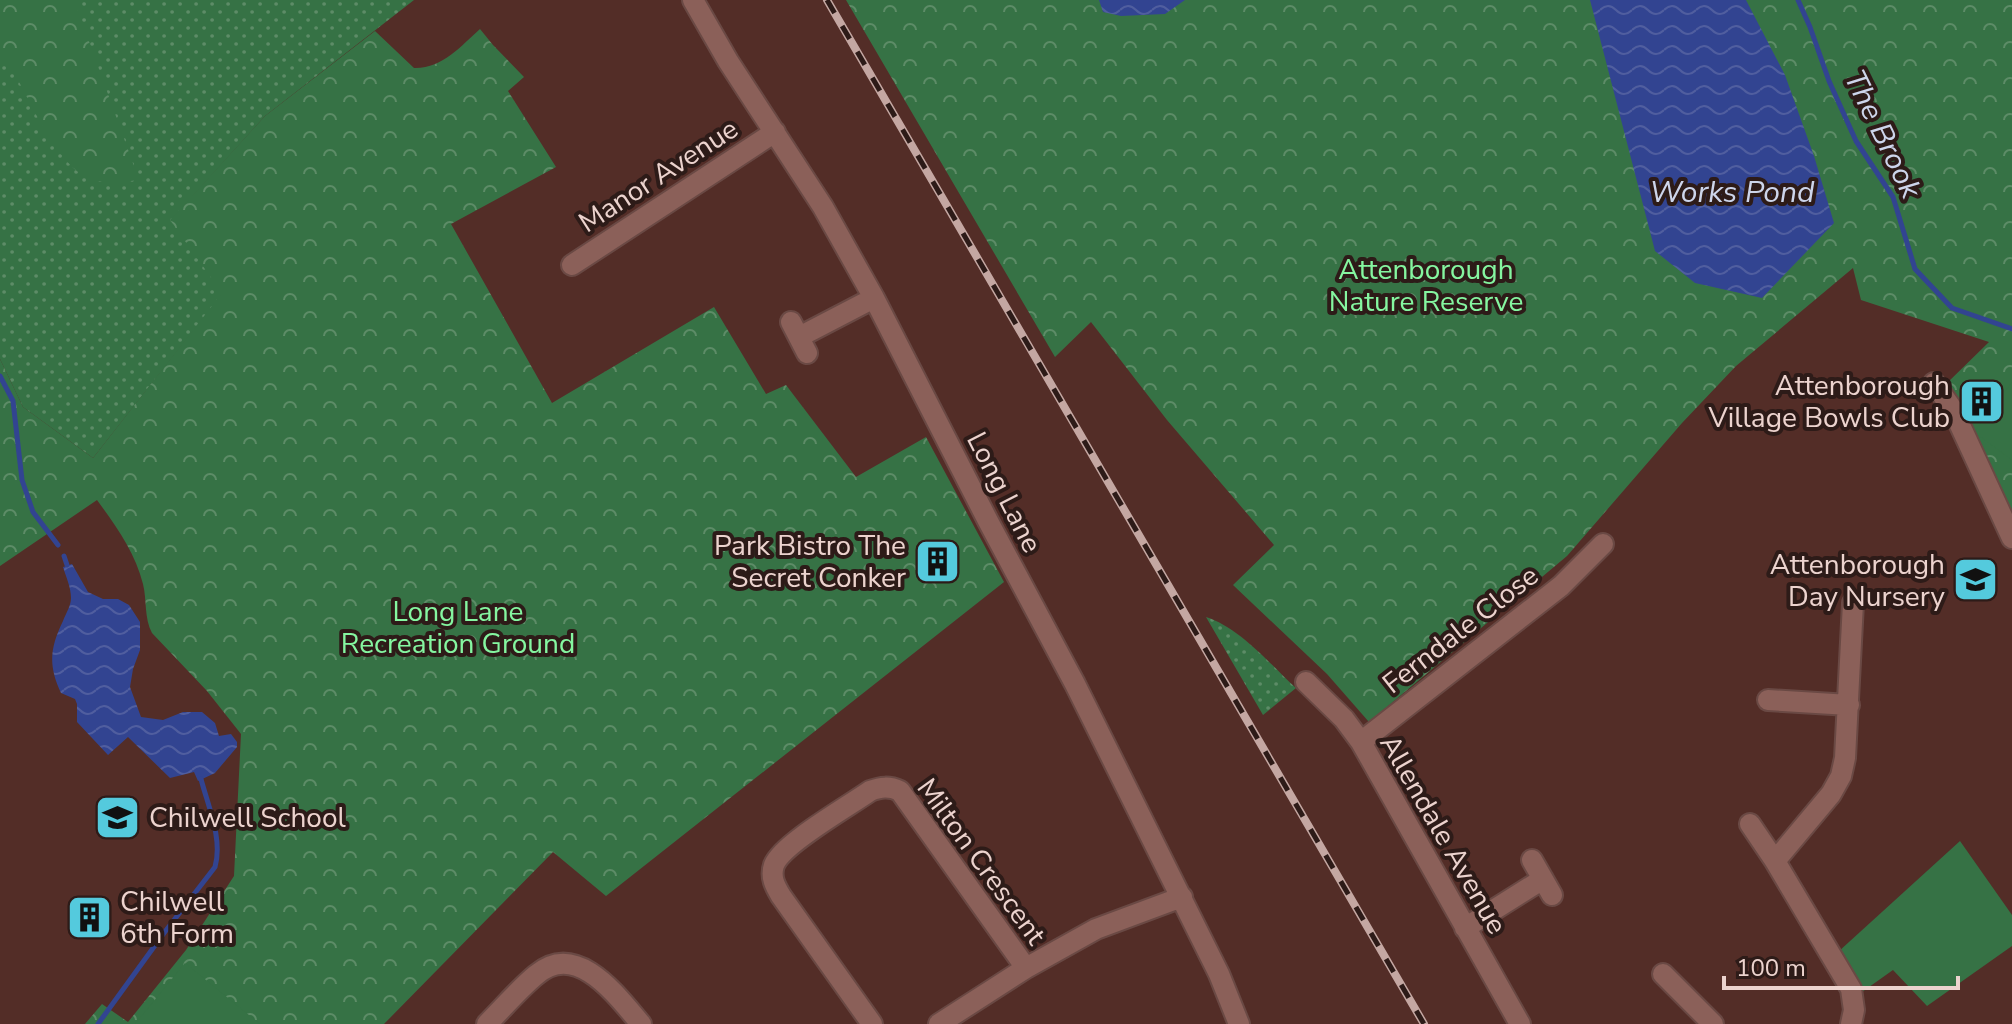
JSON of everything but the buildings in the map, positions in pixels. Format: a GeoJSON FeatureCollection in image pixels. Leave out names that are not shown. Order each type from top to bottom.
{"type":"FeatureCollection","features":[{"type":"Feature","properties":{"kind":"street","name":"Long Lane"},"geometry":{"type":"LineString","coordinates":[[693,0],[728,61],[823,207],[874,298],[1075,684],[1182,897],[1239,1024]]}},
{"type":"Feature","properties":{"kind":"street","name":"Manor Avenue"},"geometry":{"type":"LineString","coordinates":[[572,265],[775,132]]}},
{"type":"Feature","properties":{"kind":"street"},"geometry":{"type":"LineString","coordinates":[[799,337],[874,298]]}},
{"type":"Feature","properties":{"kind":"street"},"geometry":{"type":"LineString","coordinates":[[1934,383],[1953,410],[2012,538]]}},
{"type":"Feature","properties":{"kind":"street","name":"Ferndale Close"},"geometry":{"type":"LineString","coordinates":[[1361,742],[1599,557]]}},
{"type":"Feature","properties":{"kind":"street"},"geometry":{"type":"LineString","coordinates":[[1775,861],[1831,794],[1841,776],[1859,615]]}},
{"type":"Feature","properties":{"kind":"street"},"geometry":{"type":"LineString","coordinates":[[1788,680],[1777,700],[1849,705]]}},
{"type":"Feature","properties":{"kind":"street","name":"Allendale Avenue"},"geometry":{"type":"LineString","coordinates":[[1306,682],[1344,719],[1361,742],[1520,1024]]}},
{"type":"Feature","properties":{"kind":"street","name":"Milton Crescent"},"geometry":{"type":"LineString","coordinates":[[872,1024],[781,896],[773,882],[773,872],[775,862],[787,848],[870,791],[881,787],[892,787],[905,797],[1026,968]]}},
{"type":"Feature","properties":{"kind":"street"},"geometry":{"type":"LineString","coordinates":[[1750,824],[1851,989],[1854,1010],[1851,1024]]}},
{"type":"Feature","properties":{"kind":"street"},"geometry":{"type":"LineString","coordinates":[[1465,928],[1548,887],[1532,860]]}},
{"type":"Feature","properties":{"kind":"street"},"geometry":{"type":"LineString","coordinates":[[939,1024],[1026,968],[1096,929],[1182,897]]}},
{"type":"Feature","properties":{"kind":"street"},"geometry":{"type":"LineString","coordinates":[[487,1024],[536,975],[552,965],[564,963],[576,965],[595,975],[641,1024]]}},
{"type":"Feature","properties":{"kind":"street"},"geometry":{"type":"LineString","coordinates":[[1671,977],[1713,1024]]}},
{"type":"Feature","properties":{"kind":"green space"},"geometry":{"type":"Polygon","coordinates":[[[0,0],[414,0],[265,116],[171,220],[223,293],[93,458],[23,407],[0,359],[0,0]]]}},
{"type":"Feature","properties":{"kind":"green space"},"geometry":{"type":"Polygon","coordinates":[[[0,0],[74,0],[139,180],[111,182],[90,179],[76,170],[52,142],[17,79],[0,61],[0,0]]]}},
{"type":"Feature","properties":{"kind":"green space","name":"Attenborough Nature Reserve"},"geometry":{"type":"Polygon","coordinates":[[[846,0],[2012,0],[2012,521],[1943,387],[1989,342],[1861,300],[1853,268],[1736,366],[1682,423],[1567,556],[1369,722],[1327,674],[1233,585],[1274,545],[1167,420],[1091,322],[1055,357],[846,0]]]}},
{"type":"Feature","properties":{"kind":"green space","name":"Long Lane Recreation Ground"},"geometry":{"type":"Polygon","coordinates":[[[480,29],[524,77],[508,91],[556,167],[451,224],[552,403],[714,307],[766,394],[786,385],[856,477],[926,437],[1004,582],[606,896],[553,852],[384,1024],[85,1024],[102,1004],[128,1022],[186,950],[234,876],[241,734],[207,691],[152,633],[143,584],[135,561],[97,500],[0,566],[0,359],[23,407],[93,458],[222,293],[170,220],[265,116],[375,31],[414,68],[442,61],[480,29]]]}},
{"type":"Feature","properties":{"kind":"green space"},"geometry":{"type":"Polygon","coordinates":[[[2012,382],[2012,460],[1974,432],[2012,382]]]}},
{"type":"Feature","properties":{"kind":"green space"},"geometry":{"type":"Polygon","coordinates":[[[1206,617],[1243,638],[1296,688],[1263,715],[1206,617]]]}},
{"type":"Feature","properties":{"kind":"green space"},"geometry":{"type":"Polygon","coordinates":[[[1960,841],[2012,915],[2012,946],[1927,1006],[1893,970],[1862,992],[1838,952],[1960,841]]]}},
{"type":"Feature","properties":{"kind":"green space"},"geometry":{"type":"Polygon","coordinates":[[[185,963],[260,1024],[135,1024],[185,963]]]}},
{"type":"Feature","properties":{"kind":"water"},"geometry":{"type":"Polygon","coordinates":[[[1099,0],[1185,0],[1165,14],[1121,16],[1103,12],[1099,0]]]}},
{"type":"Feature","properties":{"kind":"water","name":"Works Pond"},"geometry":{"type":"Polygon","coordinates":[[[1590,0],[1746,0],[1785,75],[1834,223],[1762,298],[1695,283],[1655,251],[1590,0]]]}},
{"type":"Feature","properties":{"kind":"water"},"geometry":{"type":"Polygon","coordinates":[[[72,564],[88,592],[129,605],[140,622],[140,650],[130,687],[141,717],[163,720],[183,712],[202,712],[215,723],[219,736],[231,734],[237,742],[237,747],[215,773],[198,781],[194,772],[170,778],[128,737],[108,755],[77,722],[75,699],[61,693],[52,665],[55,640],[71,601],[63,567],[72,564]]]}},
{"type":"Feature","properties":{"kind":"waterway","name":"The Brook"},"geometry":{"type":"LineString","coordinates":[[1798,0],[1856,141],[1893,197],[1915,269],[1952,308],[2012,329]]}},
{"type":"Feature","properties":{"kind":"waterway"},"geometry":{"type":"LineString","coordinates":[[0,376],[13,401],[22,480],[33,512],[58,545]]}},
{"type":"Feature","properties":{"kind":"waterway"},"geometry":{"type":"LineString","coordinates":[[64,556],[67,565]]}},
{"type":"Feature","properties":{"kind":"waterway"},"geometry":{"type":"LineString","coordinates":[[98,1024],[215,867],[216,834],[201,779]]}},
{"type":"Feature","properties":{"kind":"railway"},"geometry":{"type":"LineString","coordinates":[[827,0],[1424,1024]]}},
{"type":"Feature","properties":{"kind":"place","name":"Attenborough Village Bowls Club"},"geometry":{"type":"Point","coordinates":[1981,401]}},
{"type":"Feature","properties":{"kind":"place","name":"Park Bistro The Secret Conker"},"geometry":{"type":"Point","coordinates":[937,561]}},
{"type":"Feature","properties":{"kind":"place","name":"Attenborough Day Nursery"},"geometry":{"type":"Point","coordinates":[1976,580]}},
{"type":"Feature","properties":{"kind":"place","name":"Chilwell School"},"geometry":{"type":"Point","coordinates":[118,817]}},
{"type":"Feature","properties":{"kind":"place","name":"Chilwell 6th Form"},"geometry":{"type":"Point","coordinates":[89,917]}}]}
